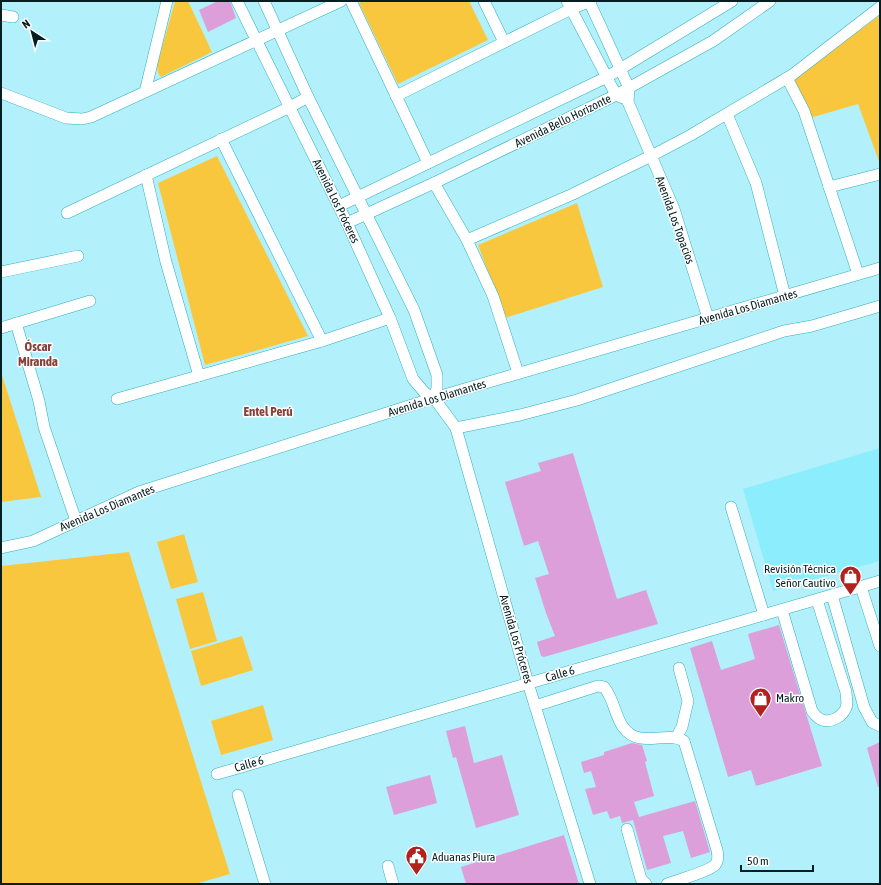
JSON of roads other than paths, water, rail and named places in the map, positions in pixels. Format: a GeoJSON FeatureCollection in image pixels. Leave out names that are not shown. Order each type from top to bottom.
{"type":"FeatureCollection","features":[{"type":"Feature","properties":{"kind":"street"},"geometry":{"type":"LineString","coordinates":[[145,92],[167,1]]}},
{"type":"Feature","properties":{"kind":"street","name":"Avenida Los Próceres"},"geometry":{"type":"LineString","coordinates":[[237,1],[347,223],[390,318],[413,380],[425,393],[434,398],[456,428],[528,683],[590,884]]}},
{"type":"Feature","properties":{"kind":"street","name":"Avenida Los Próceres"},"geometry":{"type":"LineString","coordinates":[[264,1],[308,96],[414,310],[437,375],[437,388],[434,398]]}},
{"type":"Feature","properties":{"kind":"street"},"geometry":{"type":"LineString","coordinates":[[1,93],[66,118],[82,119],[145,92],[341,1]]}},
{"type":"Feature","properties":{"kind":"street"},"geometry":{"type":"LineString","coordinates":[[350,1],[428,163]]}},
{"type":"Feature","properties":{"kind":"street"},"geometry":{"type":"LineString","coordinates":[[484,1],[504,42]]}},
{"type":"Feature","properties":{"kind":"street"},"geometry":{"type":"LineString","coordinates":[[396,96],[504,42],[569,5],[590,1]]}},
{"type":"Feature","properties":{"kind":"street","name":"Avenida Los Topacios"},"geometry":{"type":"LineString","coordinates":[[590,1],[629,88],[628,102],[674,209],[708,318]]}},
{"type":"Feature","properties":{"kind":"street","name":"Avenida Bello Horizonte"},"geometry":{"type":"LineString","coordinates":[[339,206],[607,77],[732,1]]}},
{"type":"Feature","properties":{"kind":"street","name":"Avenida Bello Horizonte"},"geometry":{"type":"LineString","coordinates":[[347,223],[434,183],[616,95],[712,41],[770,1]]}},
{"type":"Feature","properties":{"kind":"street"},"geometry":{"type":"LineString","coordinates":[[569,5],[616,95],[628,102]]}},
{"type":"Feature","properties":{"kind":"street"},"geometry":{"type":"LineString","coordinates":[[467,240],[573,194],[651,156],[726,114],[787,78],[880,7]]}},
{"type":"Feature","properties":{"kind":"street"},"geometry":{"type":"LineString","coordinates":[[1,15],[12,17]]}},
{"type":"Feature","properties":{"kind":"street"},"geometry":{"type":"LineString","coordinates":[[787,78],[804,112],[858,274]]}},
{"type":"Feature","properties":{"kind":"street"},"geometry":{"type":"LineString","coordinates":[[67,213],[290,107],[308,96]]}},
{"type":"Feature","properties":{"kind":"street"},"geometry":{"type":"LineString","coordinates":[[726,114],[756,183],[785,296]]}},
{"type":"Feature","properties":{"kind":"street"},"geometry":{"type":"LineString","coordinates":[[221,139],[322,340]]}},
{"type":"Feature","properties":{"kind":"street"},"geometry":{"type":"LineString","coordinates":[[829,187],[880,174]]}},
{"type":"Feature","properties":{"kind":"street"},"geometry":{"type":"LineString","coordinates":[[146,175],[166,262],[199,376]]}},
{"type":"Feature","properties":{"kind":"street"},"geometry":{"type":"LineString","coordinates":[[434,183],[467,240],[493,296],[518,373]]}},
{"type":"Feature","properties":{"kind":"street"},"geometry":{"type":"LineString","coordinates":[[1,272],[78,256]]}},
{"type":"Feature","properties":{"kind":"street","name":"Avenida Los Diamantes"},"geometry":{"type":"LineString","coordinates":[[1,548],[33,541],[140,492],[434,398],[880,268]]}},
{"type":"Feature","properties":{"kind":"street"},"geometry":{"type":"LineString","coordinates":[[1,328],[90,301]]}},
{"type":"Feature","properties":{"kind":"street"},"geometry":{"type":"LineString","coordinates":[[456,428],[520,415],[577,400],[784,331],[812,326],[880,306]]}},
{"type":"Feature","properties":{"kind":"street"},"geometry":{"type":"LineString","coordinates":[[117,400],[322,340],[390,318]]}},
{"type":"Feature","properties":{"kind":"street"},"geometry":{"type":"LineString","coordinates":[[16,323],[39,401],[44,427],[76,521]]}},
{"type":"Feature","properties":{"kind":"street"},"geometry":{"type":"LineString","coordinates":[[731,507],[764,615]]}},
{"type":"Feature","properties":{"kind":"street","name":"Calle 6"},"geometry":{"type":"LineString","coordinates":[[217,774],[880,581]]}},
{"type":"Feature","properties":{"kind":"street"},"geometry":{"type":"LineString","coordinates":[[861,587],[880,646]]}},
{"type":"Feature","properties":{"kind":"street"},"geometry":{"type":"LineString","coordinates":[[832,595],[864,707],[872,722],[880,726]]}},
{"type":"Feature","properties":{"kind":"street"},"geometry":{"type":"LineString","coordinates":[[782,610],[812,711],[817,717],[824,721],[831,720],[838,718],[843,713],[846,708],[847,700],[846,692],[817,600]]}},
{"type":"Feature","properties":{"kind":"street"},"geometry":{"type":"LineString","coordinates":[[676,738],[682,728],[688,701],[679,668]]}},
{"type":"Feature","properties":{"kind":"street"},"geometry":{"type":"LineString","coordinates":[[535,706],[598,686],[604,687],[609,693],[623,726],[632,735],[643,739],[676,738],[684,742],[717,850],[718,859],[716,865],[708,869],[667,884]]}},
{"type":"Feature","properties":{"kind":"street"},"geometry":{"type":"LineString","coordinates":[[238,794],[265,884]]}},
{"type":"Feature","properties":{"kind":"street"},"geometry":{"type":"LineString","coordinates":[[627,829],[641,879],[646,884]]}},
{"type":"Feature","properties":{"kind":"street"},"geometry":{"type":"LineString","coordinates":[[388,866],[393,884]]}},
{"type":"Feature","properties":{"kind":"place","name":"Revisión Técnica Señor Cautivo"},"geometry":{"type":"Point","coordinates":[851,596]}},
{"type":"Feature","properties":{"kind":"place","name":"Makro"},"geometry":{"type":"Point","coordinates":[760,718]}},
{"type":"Feature","properties":{"kind":"place","name":"Aduanas Piura"},"geometry":{"type":"Point","coordinates":[416,876]}},
{"type":"Feature","properties":{"kind":"district","name":"Óscar Miranda"},"geometry":{"type":"Point","coordinates":[38,354]}},
{"type":"Feature","properties":{"kind":"district","name":"Entel Perú"},"geometry":{"type":"Point","coordinates":[268,411]}}]}
